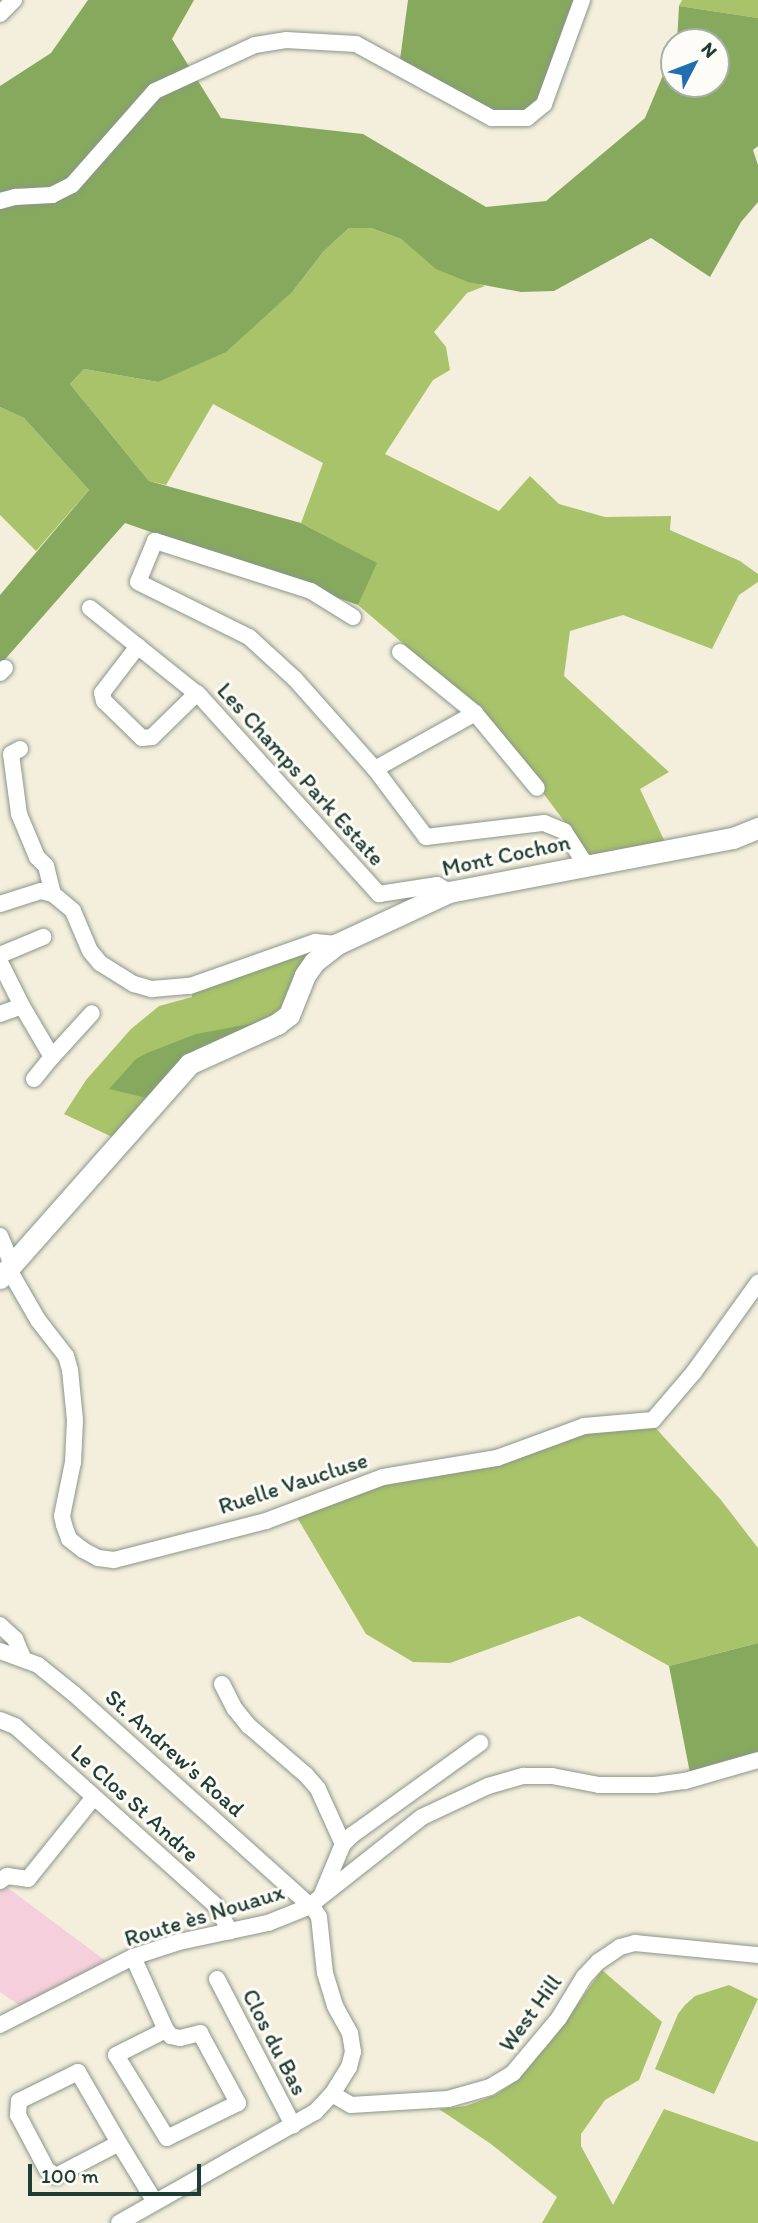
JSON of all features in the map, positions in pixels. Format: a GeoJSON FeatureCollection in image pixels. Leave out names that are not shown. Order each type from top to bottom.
{"type":"FeatureCollection","features":[{"type":"Feature","properties":{"kind":"main road","name":"Mont Cochon"},"geometry":{"type":"LineString","coordinates":[[7,1270],[189,1064],[283,1020],[289,1015],[305,975],[314,962],[337,944],[449,892],[733,838],[758,828]]}},
{"type":"Feature","properties":{"kind":"street"},"geometry":{"type":"LineString","coordinates":[[0,14],[15,0]]}},
{"type":"Feature","properties":{"kind":"street"},"geometry":{"type":"LineString","coordinates":[[0,201],[15,197],[52,195],[72,185],[155,91],[255,46],[286,40],[356,44],[492,118],[527,118],[544,104],[582,0]]}},
{"type":"Feature","properties":{"kind":"street"},"geometry":{"type":"LineString","coordinates":[[353,617],[311,591],[155,541],[138,582],[249,637],[295,679],[375,769],[426,837],[544,823],[564,831],[586,865]]}},
{"type":"Feature","properties":{"kind":"street","name":"Les Champs Park Estate"},"geometry":{"type":"LineString","coordinates":[[90,608],[197,694],[379,894],[437,884],[449,892]]}},
{"type":"Feature","properties":{"kind":"street","name":"Les Champs Park Estate"},"geometry":{"type":"LineString","coordinates":[[138,646],[102,693],[104,701],[142,738],[152,737],[197,694]]}},
{"type":"Feature","properties":{"kind":"street"},"geometry":{"type":"LineString","coordinates":[[400,652],[475,713],[537,788]]}},
{"type":"Feature","properties":{"kind":"street"},"geometry":{"type":"LineString","coordinates":[[375,769],[475,713]]}},
{"type":"Feature","properties":{"kind":"street"},"geometry":{"type":"LineString","coordinates":[[20,749],[11,754],[19,814],[37,857],[46,866],[53,894]]}},
{"type":"Feature","properties":{"kind":"street"},"geometry":{"type":"LineString","coordinates":[[0,904],[41,891],[53,894],[73,911],[90,951],[100,964],[134,985],[152,989],[190,986],[315,942],[337,944]]}},
{"type":"Feature","properties":{"kind":"street"},"geometry":{"type":"LineString","coordinates":[[0,955],[43,937]]}},
{"type":"Feature","properties":{"kind":"street"},"geometry":{"type":"LineString","coordinates":[[0,962],[52,1056]]}},
{"type":"Feature","properties":{"kind":"street"},"geometry":{"type":"LineString","coordinates":[[0,1014],[22,1006]]}},
{"type":"Feature","properties":{"kind":"street"},"geometry":{"type":"LineString","coordinates":[[34,1079],[92,1013]]}},
{"type":"Feature","properties":{"kind":"street","name":"Ruelle Vaucluse"},"geometry":{"type":"LineString","coordinates":[[0,1236],[7,1270],[38,1320],[66,1356],[70,1370],[75,1420],[73,1462],[62,1516],[64,1525],[69,1539],[83,1550],[98,1558],[114,1560],[265,1521],[383,1478],[497,1458],[584,1426],[653,1420],[694,1372],[758,1283]]}},
{"type":"Feature","properties":{"kind":"street"},"geometry":{"type":"LineString","coordinates":[[0,1625],[15,1639],[23,1658]]}},
{"type":"Feature","properties":{"kind":"street","name":"St. Andrew's Road"},"geometry":{"type":"LineString","coordinates":[[0,1651],[38,1665],[73,1693],[281,1878],[319,1917],[325,1973],[335,2006],[350,2033],[353,2052],[349,2067],[332,2094],[314,2112],[119,2223]]}},
{"type":"Feature","properties":{"kind":"street"},"geometry":{"type":"LineString","coordinates":[[222,1684],[235,1709],[249,1726],[306,1775],[318,1789],[343,1844]]}},
{"type":"Feature","properties":{"kind":"street","name":"Le Clos St Andre"},"geometry":{"type":"LineString","coordinates":[[0,1720],[15,1726],[216,1906],[230,1931]]}},
{"type":"Feature","properties":{"kind":"street"},"geometry":{"type":"LineString","coordinates":[[323,1895],[321,1890],[343,1844],[480,1743]]}},
{"type":"Feature","properties":{"kind":"street","name":"Route ès Nouaux"},"geometry":{"type":"LineString","coordinates":[[0,2025],[133,1957],[179,1942],[268,1923],[308,1907],[422,1817],[488,1786],[524,1776],[552,1776],[599,1785],[655,1785],[685,1781],[758,1760]]}},
{"type":"Feature","properties":{"kind":"street"},"geometry":{"type":"LineString","coordinates":[[0,1881],[8,1876],[28,1879],[94,1797]]}},
{"type":"Feature","properties":{"kind":"street","name":"West Hill"},"geometry":{"type":"LineString","coordinates":[[332,2094],[351,2105],[448,2099],[490,2087],[513,2073],[559,2018],[584,1977],[598,1962],[620,1947],[635,1943],[758,1955]]}},
{"type":"Feature","properties":{"kind":"street"},"geometry":{"type":"LineString","coordinates":[[133,1957],[166,2030],[171,2036],[180,2038],[200,2033],[237,2103],[167,2138],[116,2055],[166,2030]]}},
{"type":"Feature","properties":{"kind":"street","name":"Clos du Bas"},"geometry":{"type":"LineString","coordinates":[[217,1979],[293,2125]]}},
{"type":"Feature","properties":{"kind":"street"},"geometry":{"type":"LineString","coordinates":[[119,2143],[56,2176],[47,2170],[18,2115],[19,2101],[40,2088],[78,2072],[155,2202]]}},
{"type":"Feature","properties":{"kind":"shaded area"},"geometry":{"type":"Polygon","coordinates":[[[4,1885],[106,1961],[22,2007],[0,1992],[0,1890],[4,1885]]]}},
{"type":"Feature","properties":{"kind":"green space"},"geometry":{"type":"Polygon","coordinates":[[[88,0],[194,0],[172,39],[221,118],[363,134],[486,207],[546,201],[645,118],[660,82],[660,98],[730,98],[730,28],[678,28],[679,6],[758,18],[758,146],[753,150],[758,165],[758,202],[741,222],[710,277],[651,238],[554,291],[521,292],[468,282],[436,269],[401,239],[371,228],[349,228],[323,252],[293,291],[226,352],[158,382],[84,369],[70,384],[149,481],[301,523],[377,563],[358,605],[125,523],[0,665],[0,595],[89,490],[24,418],[0,407],[0,86],[51,53],[88,0]]]}},
{"type":"Feature","properties":{"kind":"green space"},"geometry":{"type":"Polygon","coordinates":[[[408,0],[582,0],[544,104],[527,118],[492,118],[399,67],[408,0]]]}},
{"type":"Feature","properties":{"kind":"green space"},"geometry":{"type":"Polygon","coordinates":[[[682,0],[758,0],[758,18],[679,6],[682,0]]]}},
{"type":"Feature","properties":{"kind":"green space"},"geometry":{"type":"Polygon","coordinates":[[[349,228],[371,228],[401,239],[437,269],[485,286],[467,293],[434,332],[446,347],[450,370],[433,380],[385,454],[499,511],[530,476],[559,504],[605,517],[671,516],[670,530],[740,561],[758,574],[758,582],[739,595],[712,649],[623,615],[570,631],[564,676],[669,772],[640,789],[665,842],[591,857],[481,710],[358,605],[367,558],[301,523],[323,463],[213,404],[166,485],[149,481],[70,384],[84,369],[158,382],[293,291],[323,252],[349,228]]]}},
{"type":"Feature","properties":{"kind":"green space"},"geometry":{"type":"Polygon","coordinates":[[[0,407],[24,418],[89,490],[36,551],[0,515],[0,407]]]}},
{"type":"Feature","properties":{"kind":"green space"},"geometry":{"type":"Polygon","coordinates":[[[307,951],[314,953],[279,1013],[183,1057],[112,1137],[64,1114],[86,1080],[131,1029],[159,1006],[192,997],[192,989],[307,951]]]}},
{"type":"Feature","properties":{"kind":"green space"},"geometry":{"type":"Polygon","coordinates":[[[260,1022],[147,1098],[109,1089],[136,1059],[147,1053],[196,1034],[260,1022]]]}},
{"type":"Feature","properties":{"kind":"green space"},"geometry":{"type":"Polygon","coordinates":[[[652,1424],[721,1500],[758,1548],[758,1643],[669,1666],[579,1616],[450,1663],[413,1662],[366,1634],[295,1514],[384,1481],[585,1431],[652,1424]]]}},
{"type":"Feature","properties":{"kind":"green space"},"geometry":{"type":"Polygon","coordinates":[[[758,1643],[758,1755],[690,1773],[669,1666],[758,1643]]]}},
{"type":"Feature","properties":{"kind":"green space"},"geometry":{"type":"Polygon","coordinates":[[[602,1970],[662,2022],[639,2080],[605,2100],[581,2134],[581,2146],[613,2205],[664,2109],[758,2142],[758,2223],[542,2223],[557,2197],[491,2144],[439,2109],[466,2106],[495,2095],[518,2080],[552,2040],[602,1970]]]}},
{"type":"Feature","properties":{"kind":"green space"},"geometry":{"type":"Polygon","coordinates":[[[729,1985],[758,1999],[714,2094],[655,2069],[678,2014],[685,2005],[695,1996],[729,1985]]]}}]}
